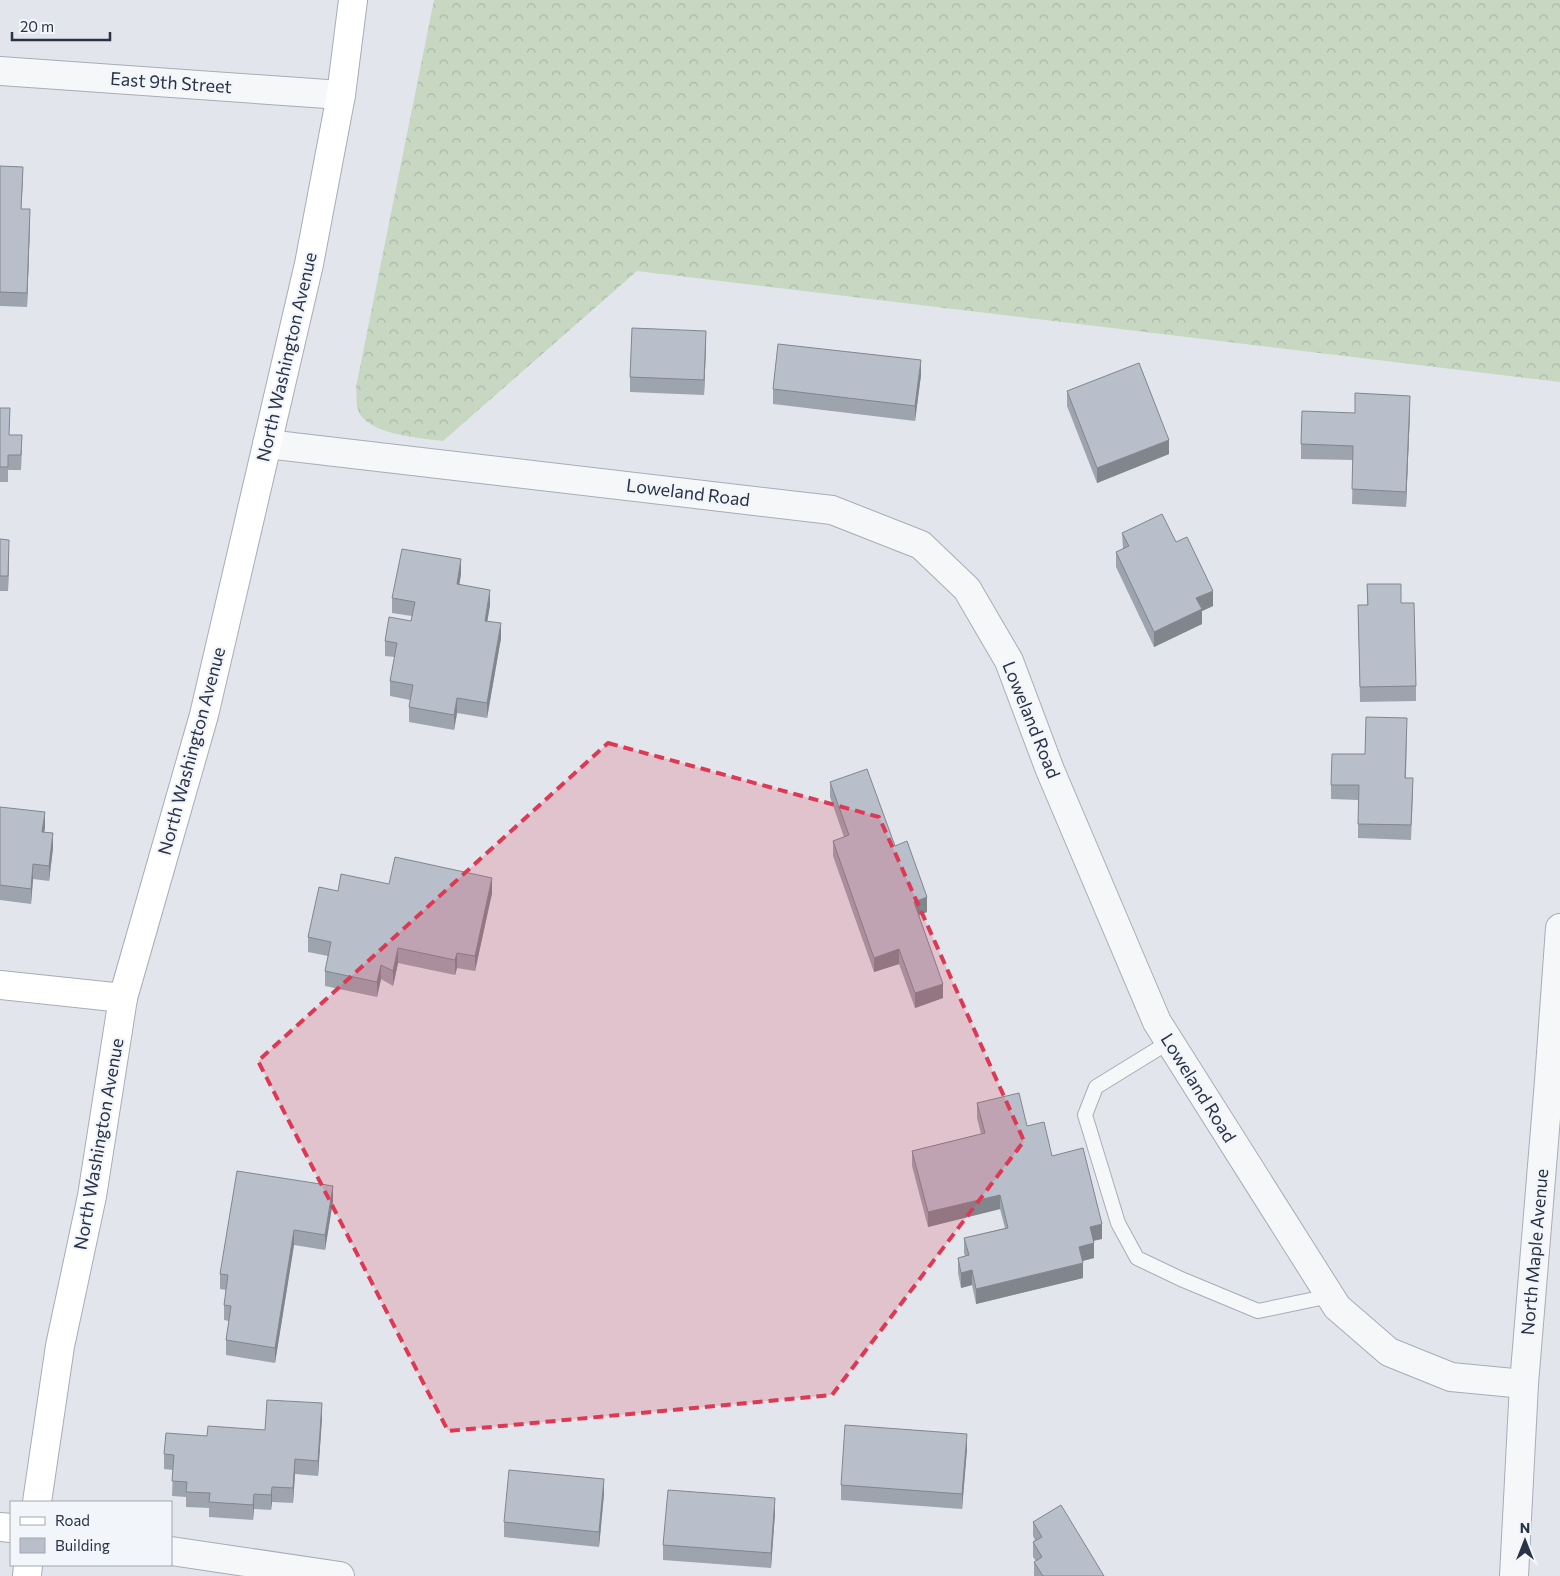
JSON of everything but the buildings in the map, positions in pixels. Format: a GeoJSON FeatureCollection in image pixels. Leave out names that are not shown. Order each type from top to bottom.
{"type":"FeatureCollection","features":[{"type":"Feature","properties":{"kind":"main road","name":"North Washington Avenue"},"geometry":{"type":"LineString","coordinates":[[37,1501],[60,1346],[92,1196],[123,998],[204,715],[309,264],[342,95],[353,0]]}},
{"type":"Feature","properties":{"kind":"main road"},"geometry":{"type":"LineString","coordinates":[[0,985],[123,998]]}},
{"type":"Feature","properties":{"kind":"street","name":"East 9th Street"},"geometry":{"type":"LineString","coordinates":[[0,71],[342,95]]}},
{"type":"Feature","properties":{"kind":"street","name":"Loweland Road"},"geometry":{"type":"LineString","coordinates":[[267,444],[832,510],[921,545],[967,590],[1008,660],[1050,770],[1157,1022],[1337,1307],[1389,1352],[1451,1377],[1524,1384]]}},
{"type":"Feature","properties":{"kind":"street","name":"North Maple Avenue"},"geometry":{"type":"LineString","coordinates":[[1514,1576],[1524,1384],[1555,1082],[1560,928]]}},
{"type":"Feature","properties":{"kind":"street"},"geometry":{"type":"LineString","coordinates":[[172,1551],[340,1576]]}},
{"type":"Feature","properties":{"kind":"lane"},"geometry":{"type":"LineString","coordinates":[[1169,1042],[1096,1087],[1086,1114],[1118,1223],[1137,1258],[1181,1279],[1258,1311],[1330,1296]]}},
{"type":"Feature","properties":{"kind":"highlighted area"},"geometry":{"type":"Polygon","coordinates":[[[608,743],[879,817],[1024,1141],[832,1395],[448,1431],[258,1061],[608,743]]]}},
{"type":"Feature","properties":{"kind":"green space"},"geometry":{"type":"Polygon","coordinates":[[[434,0],[1560,0],[1560,382],[637,271],[443,441],[396,434],[383,430],[363,418],[358,410],[356,387],[434,0]]]}}]}
